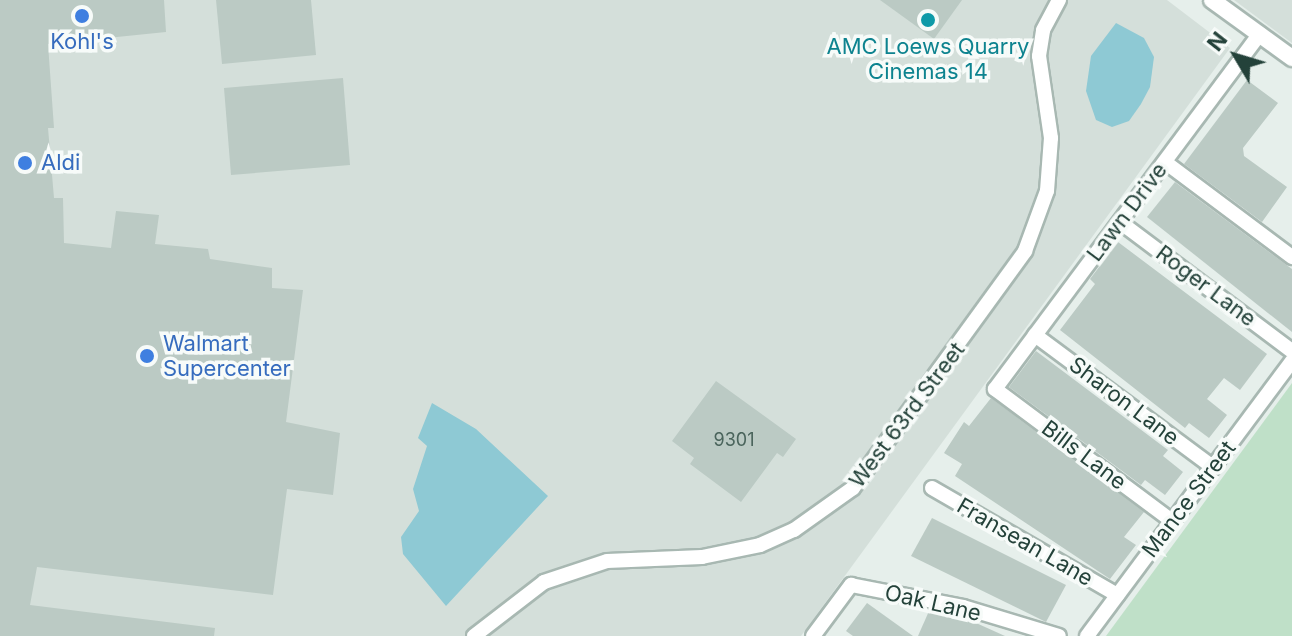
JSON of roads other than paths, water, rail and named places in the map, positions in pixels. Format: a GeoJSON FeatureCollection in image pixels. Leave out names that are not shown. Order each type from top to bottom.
{"type":"FeatureCollection","features":[{"type":"Feature","properties":{"kind":"street","name":"West 63rd Street"},"geometry":{"type":"LineString","coordinates":[[474,636],[554,578],[607,561],[702,557],[760,545],[794,530],[853,488],[1025,251],[1047,191],[1051,138],[1039,56],[1043,30],[1059,0]]}},
{"type":"Feature","properties":{"kind":"street"},"geometry":{"type":"LineString","coordinates":[[1212,0],[1292,58]]}},
{"type":"Feature","properties":{"kind":"street","name":"Lawn Drive"},"geometry":{"type":"LineString","coordinates":[[995,389],[1260,34]]}},
{"type":"Feature","properties":{"kind":"street"},"geometry":{"type":"LineString","coordinates":[[1165,162],[1292,257]]}},
{"type":"Feature","properties":{"kind":"street","name":"Roger Lane"},"geometry":{"type":"LineString","coordinates":[[1120,222],[1292,351]]}},
{"type":"Feature","properties":{"kind":"street","name":"Sharon Lane"},"geometry":{"type":"LineString","coordinates":[[1035,335],[1213,467]]}},
{"type":"Feature","properties":{"kind":"street","name":"Mance Street"},"geometry":{"type":"LineString","coordinates":[[1087,636],[1292,361]]}},
{"type":"Feature","properties":{"kind":"street","name":"Bills Lane"},"geometry":{"type":"LineString","coordinates":[[995,389],[1172,521]]}},
{"type":"Feature","properties":{"kind":"street","name":"Fransean Lane"},"geometry":{"type":"LineString","coordinates":[[932,488],[1117,595]]}},
{"type":"Feature","properties":{"kind":"street","name":"Oak Lane"},"geometry":{"type":"LineString","coordinates":[[814,636],[851,585],[963,607],[1059,636]]}},
{"type":"Feature","properties":{"kind":"water"},"geometry":{"type":"Polygon","coordinates":[[[1116,23],[1144,38],[1154,57],[1150,87],[1141,104],[1129,121],[1112,127],[1096,120],[1086,91],[1091,56],[1116,23]]]}},
{"type":"Feature","properties":{"kind":"water"},"geometry":{"type":"Polygon","coordinates":[[[432,403],[476,429],[548,496],[446,606],[403,554],[401,537],[419,511],[413,489],[427,446],[418,438],[432,403]]]}},
{"type":"Feature","properties":{"kind":"place","name":"Kohl's"},"geometry":{"type":"Point","coordinates":[82,16]}},
{"type":"Feature","properties":{"kind":"place","name":"AMC Loews Quarry Cinemas 14"},"geometry":{"type":"Point","coordinates":[928,20]}},
{"type":"Feature","properties":{"kind":"place","name":"Aldi"},"geometry":{"type":"Point","coordinates":[25,163]}},
{"type":"Feature","properties":{"kind":"place","name":"Walmart Supercenter"},"geometry":{"type":"Point","coordinates":[147,356]}}]}
